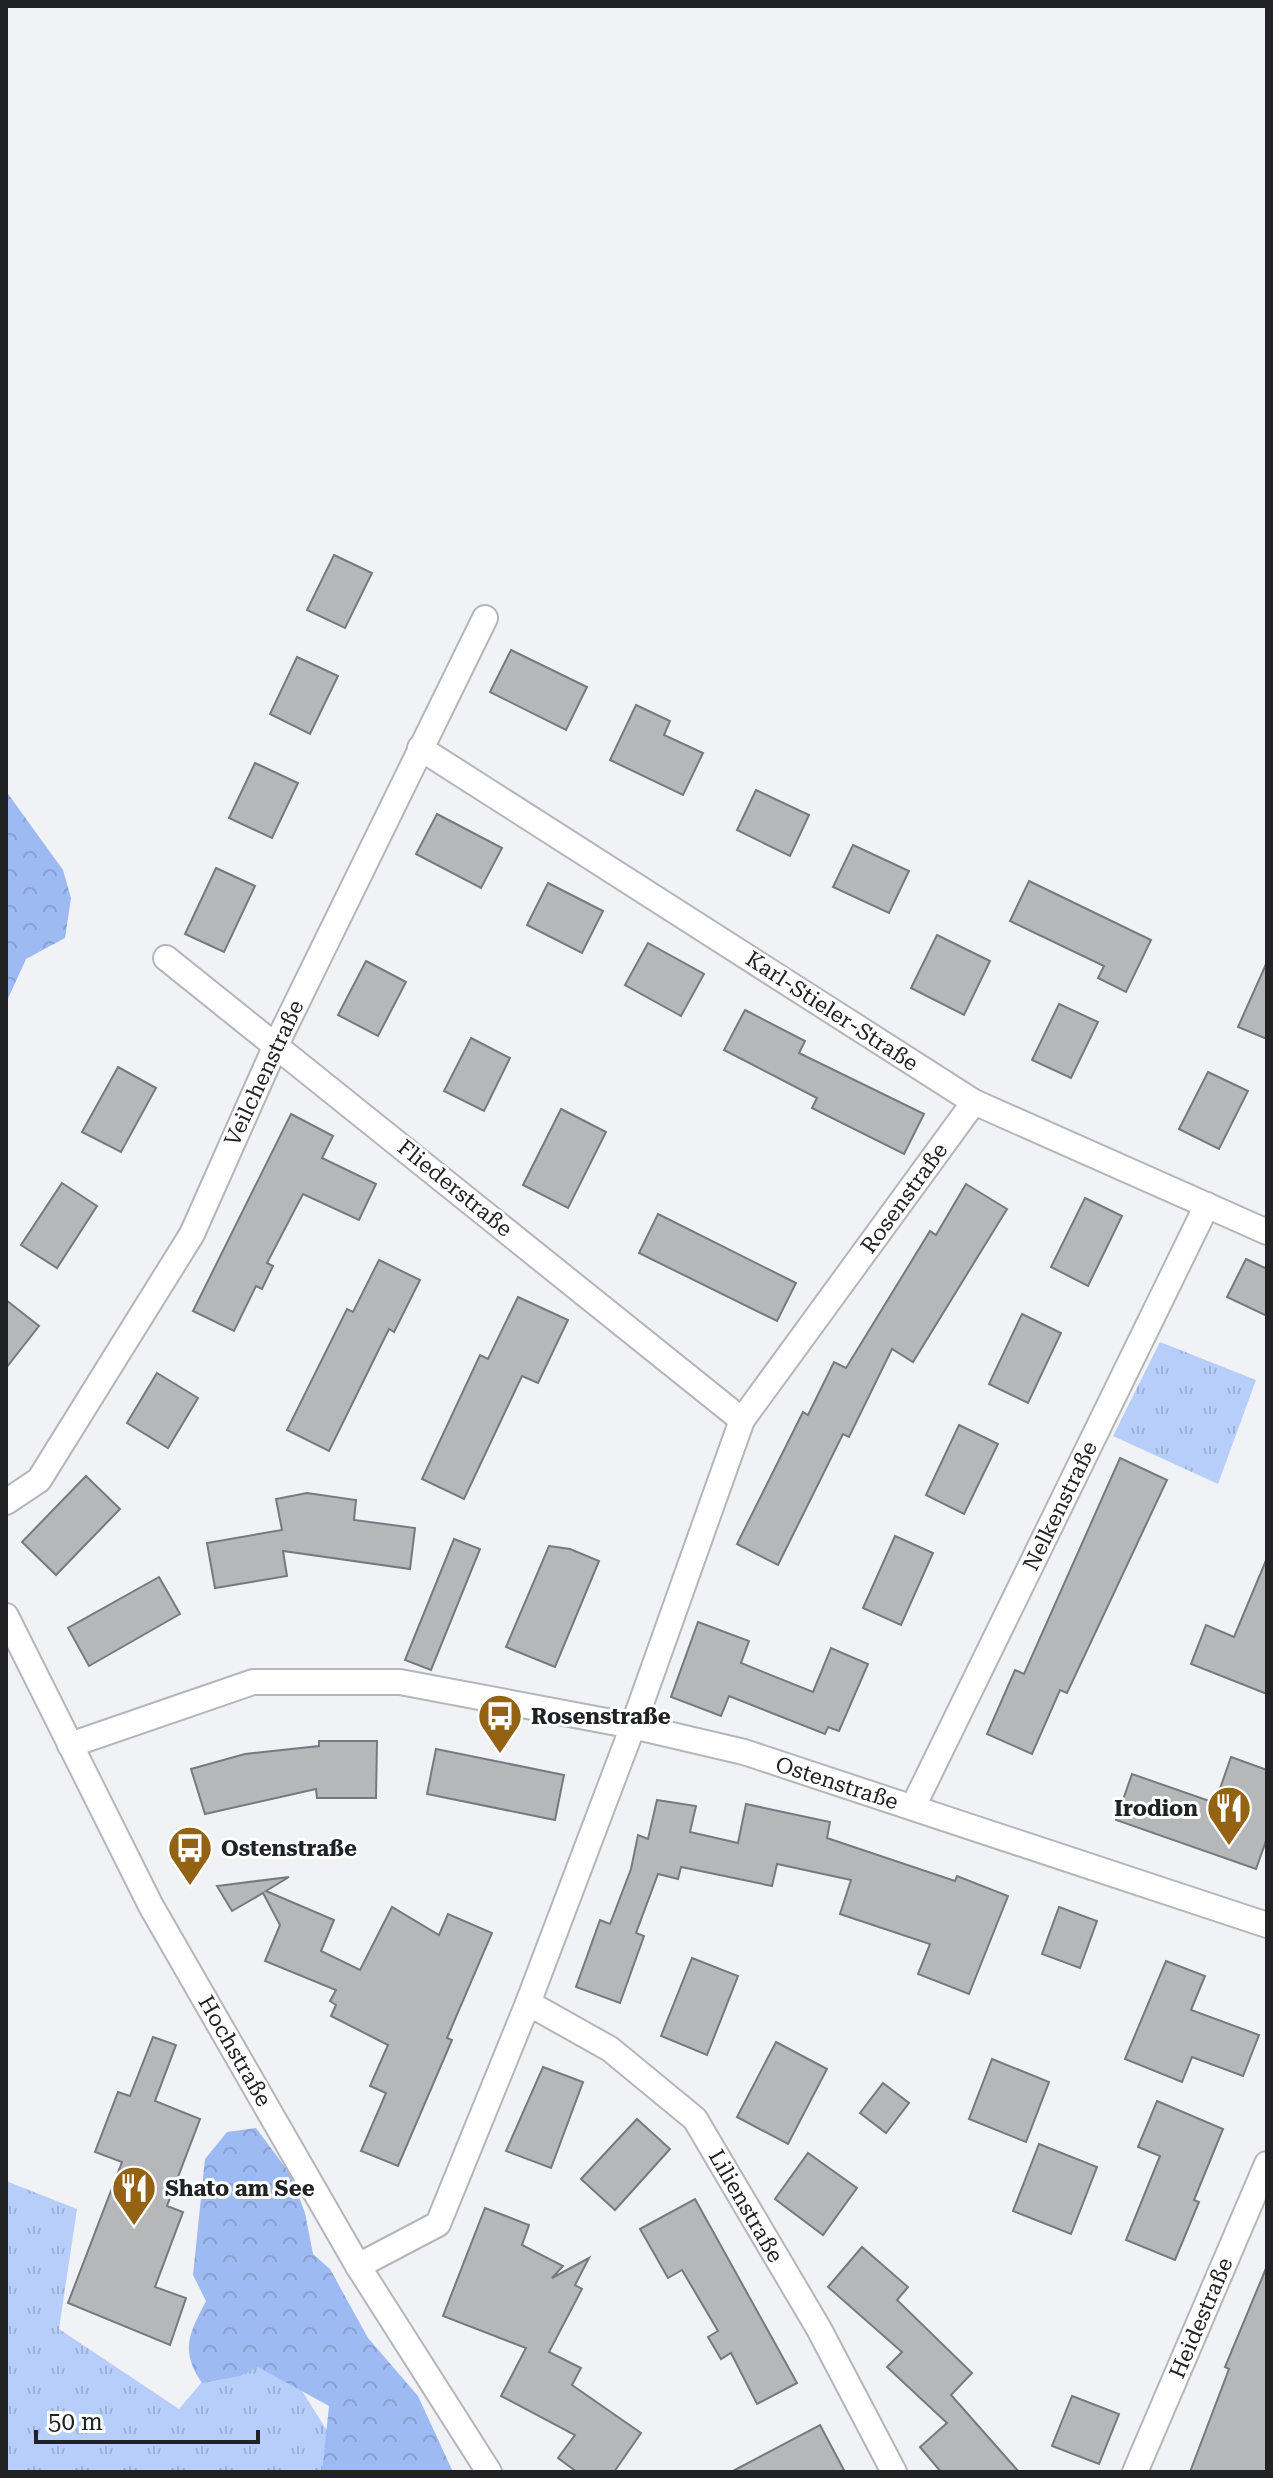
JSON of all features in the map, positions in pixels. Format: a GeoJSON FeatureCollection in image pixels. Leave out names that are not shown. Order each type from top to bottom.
{"type":"FeatureCollection","features":[{"type":"Feature","properties":{"kind":"street","name":"Veilchenstraße"},"geometry":{"type":"LineString","coordinates":[[6,1502],[39,1480],[192,1234],[276,1045],[485,618]]}},
{"type":"Feature","properties":{"kind":"street","name":"Karl-Stieler-Straße"},"geometry":{"type":"LineString","coordinates":[[420,748],[974,1102],[1267,1232]]}},
{"type":"Feature","properties":{"kind":"street","name":"Fliederstraße"},"geometry":{"type":"LineString","coordinates":[[166,958],[742,1420]]}},
{"type":"Feature","properties":{"kind":"street","name":"Rosenstraße"},"geometry":{"type":"LineString","coordinates":[[358,2266],[438,2224],[528,2003],[633,1726],[742,1420],[974,1102]]}},
{"type":"Feature","properties":{"kind":"street","name":"Nelkenstraße"},"geometry":{"type":"LineString","coordinates":[[913,1807],[1207,1205]]}},
{"type":"Feature","properties":{"kind":"street","name":"Hochstraße"},"geometry":{"type":"LineString","coordinates":[[6,1616],[151,1906],[358,2266],[489,2472]]}},
{"type":"Feature","properties":{"kind":"street","name":"Ostenstraße"},"geometry":{"type":"LineString","coordinates":[[70,1745],[253,1682],[400,1682],[633,1726],[744,1752],[1267,1925]]}},
{"type":"Feature","properties":{"kind":"street","name":"Lilienstraße"},"geometry":{"type":"LineString","coordinates":[[528,2003],[610,2049],[695,2119],[819,2329],[894,2472]]}},
{"type":"Feature","properties":{"kind":"street","name":"Heidestraße"},"geometry":{"type":"LineString","coordinates":[[1135,2472],[1267,2164]]}},
{"type":"Feature","properties":{"kind":"green space"},"geometry":{"type":"Polygon","coordinates":[[[6,791],[63,870],[71,898],[65,938],[26,959],[6,1003],[6,791]]]}},
{"type":"Feature","properties":{"kind":"green space"},"geometry":{"type":"Polygon","coordinates":[[[1160,1342],[1256,1380],[1218,1484],[1113,1436],[1160,1342]]]}},
{"type":"Feature","properties":{"kind":"green space"},"geometry":{"type":"Polygon","coordinates":[[[256,2128],[291,2175],[305,2213],[313,2254],[330,2269],[368,2338],[418,2396],[453,2472],[322,2472],[329,2406],[258,2367],[240,2376],[202,2383],[195,2371],[189,2341],[206,2301],[193,2275],[205,2159],[227,2132],[256,2128]]]}},
{"type":"Feature","properties":{"kind":"green space"},"geometry":{"type":"Polygon","coordinates":[[[6,2181],[77,2209],[59,2329],[179,2409],[223,2357],[260,2324],[353,2472],[6,2472],[6,2181]]]}},
{"type":"Feature","properties":{"kind":"building"},"geometry":{"type":"Polygon","coordinates":[[[334,555],[372,573],[345,628],[307,610],[334,555]]]}},
{"type":"Feature","properties":{"kind":"building"},"geometry":{"type":"Polygon","coordinates":[[[511,650],[587,687],[566,730],[490,692],[511,650]]]}},
{"type":"Feature","properties":{"kind":"building"},"geometry":{"type":"Polygon","coordinates":[[[297,657],[338,676],[310,734],[270,714],[297,657]]]}},
{"type":"Feature","properties":{"kind":"building"},"geometry":{"type":"Polygon","coordinates":[[[636,705],[670,721],[664,735],[703,753],[683,795],[610,760],[636,705]]]}},
{"type":"Feature","properties":{"kind":"building"},"geometry":{"type":"Polygon","coordinates":[[[255,763],[298,783],[272,838],[229,818],[255,763]]]}},
{"type":"Feature","properties":{"kind":"building"},"geometry":{"type":"Polygon","coordinates":[[[756,790],[809,815],[790,856],[737,830],[756,790]]]}},
{"type":"Feature","properties":{"kind":"building"},"geometry":{"type":"Polygon","coordinates":[[[437,814],[502,848],[481,888],[416,854],[437,814]]]}},
{"type":"Feature","properties":{"kind":"building"},"geometry":{"type":"Polygon","coordinates":[[[853,845],[909,871],[889,913],[833,887],[853,845]]]}},
{"type":"Feature","properties":{"kind":"building"},"geometry":{"type":"Polygon","coordinates":[[[216,868],[255,886],[224,952],[185,934],[216,868]]]}},
{"type":"Feature","properties":{"kind":"building"},"geometry":{"type":"Polygon","coordinates":[[[1029,881],[1151,940],[1126,992],[1098,978],[1104,966],[1010,921],[1029,881]]]}},
{"type":"Feature","properties":{"kind":"building"},"geometry":{"type":"Polygon","coordinates":[[[548,883],[603,911],[582,953],[527,925],[548,883]]]}},
{"type":"Feature","properties":{"kind":"building"},"geometry":{"type":"Polygon","coordinates":[[[937,935],[990,961],[964,1015],[911,988],[937,935]]]}},
{"type":"Feature","properties":{"kind":"building"},"geometry":{"type":"Polygon","coordinates":[[[648,943],[704,974],[681,1016],[625,985],[648,943]]]}},
{"type":"Feature","properties":{"kind":"building"},"geometry":{"type":"Polygon","coordinates":[[[366,961],[406,982],[378,1036],[338,1015],[366,961]]]}},
{"type":"Feature","properties":{"kind":"building"},"geometry":{"type":"Polygon","coordinates":[[[1267,962],[1267,1039],[1238,1027],[1267,962]]]}},
{"type":"Feature","properties":{"kind":"building"},"geometry":{"type":"Polygon","coordinates":[[[1059,1004],[1098,1022],[1071,1078],[1032,1060],[1059,1004]]]}},
{"type":"Feature","properties":{"kind":"building"},"geometry":{"type":"Polygon","coordinates":[[[745,1010],[805,1041],[799,1053],[924,1114],[904,1154],[812,1108],[817,1098],[724,1050],[745,1010]]]}},
{"type":"Feature","properties":{"kind":"building"},"geometry":{"type":"Polygon","coordinates":[[[471,1038],[510,1058],[484,1111],[444,1091],[471,1038]]]}},
{"type":"Feature","properties":{"kind":"building"},"geometry":{"type":"Polygon","coordinates":[[[118,1067],[156,1088],[121,1152],[82,1132],[118,1067]]]}},
{"type":"Feature","properties":{"kind":"building"},"geometry":{"type":"Polygon","coordinates":[[[1208,1072],[1248,1091],[1219,1149],[1179,1129],[1208,1072]]]}},
{"type":"Feature","properties":{"kind":"building"},"geometry":{"type":"Polygon","coordinates":[[[561,1109],[606,1132],[568,1208],[523,1185],[561,1109]]]}},
{"type":"Feature","properties":{"kind":"building"},"geometry":{"type":"Polygon","coordinates":[[[291,1114],[333,1136],[322,1158],[376,1184],[359,1220],[303,1194],[267,1263],[273,1266],[262,1289],[256,1286],[234,1331],[193,1311],[291,1114]]]}},
{"type":"Feature","properties":{"kind":"building"},"geometry":{"type":"Polygon","coordinates":[[[62,1183],[97,1206],[57,1268],[21,1245],[62,1183]]]}},
{"type":"Feature","properties":{"kind":"building"},"geometry":{"type":"Polygon","coordinates":[[[966,1184],[1007,1209],[913,1362],[892,1349],[849,1437],[843,1434],[778,1565],[737,1544],[803,1412],[808,1415],[834,1362],[846,1368],[930,1231],[936,1235],[966,1184]]]}},
{"type":"Feature","properties":{"kind":"building"},"geometry":{"type":"Polygon","coordinates":[[[1085,1198],[1122,1216],[1088,1286],[1051,1267],[1085,1198]]]}},
{"type":"Feature","properties":{"kind":"building"},"geometry":{"type":"Polygon","coordinates":[[[658,1214],[796,1283],[777,1321],[639,1253],[658,1214]]]}},
{"type":"Feature","properties":{"kind":"building"},"geometry":{"type":"Polygon","coordinates":[[[1246,1259],[1267,1269],[1267,1316],[1227,1297],[1246,1259]]]}},
{"type":"Feature","properties":{"kind":"building"},"geometry":{"type":"Polygon","coordinates":[[[379,1260],[420,1280],[394,1332],[389,1329],[329,1451],[287,1430],[347,1309],[353,1312],[379,1260]]]}},
{"type":"Feature","properties":{"kind":"building"},"geometry":{"type":"Polygon","coordinates":[[[518,1297],[568,1320],[538,1383],[522,1376],[464,1499],[422,1479],[480,1355],[488,1359],[518,1297]]]}},
{"type":"Feature","properties":{"kind":"building"},"geometry":{"type":"Polygon","coordinates":[[[6,1300],[39,1326],[6,1368],[6,1300]]]}},
{"type":"Feature","properties":{"kind":"building"},"geometry":{"type":"Polygon","coordinates":[[[1022,1314],[1061,1333],[1028,1403],[989,1384],[1022,1314]]]}},
{"type":"Feature","properties":{"kind":"building"},"geometry":{"type":"Polygon","coordinates":[[[157,1373],[198,1398],[168,1448],[127,1423],[157,1373]]]}},
{"type":"Feature","properties":{"kind":"building"},"geometry":{"type":"Polygon","coordinates":[[[959,1425],[998,1444],[964,1514],[926,1495],[959,1425]]]}},
{"type":"Feature","properties":{"kind":"building"},"geometry":{"type":"Polygon","coordinates":[[[1120,1458],[1167,1480],[1067,1693],[1060,1690],[1032,1754],[987,1734],[1015,1670],[1024,1674],[1120,1458]]]}},
{"type":"Feature","properties":{"kind":"building"},"geometry":{"type":"Polygon","coordinates":[[[86,1476],[120,1509],[56,1575],[22,1542],[86,1476]]]}},
{"type":"Feature","properties":{"kind":"building"},"geometry":{"type":"Polygon","coordinates":[[[307,1493],[356,1500],[354,1520],[415,1528],[410,1569],[283,1551],[287,1576],[215,1588],[207,1543],[282,1530],[276,1499],[307,1493]]]}},
{"type":"Feature","properties":{"kind":"building"},"geometry":{"type":"Polygon","coordinates":[[[895,1536],[933,1553],[901,1625],[863,1608],[895,1536]]]}},
{"type":"Feature","properties":{"kind":"building"},"geometry":{"type":"Polygon","coordinates":[[[454,1539],[480,1549],[431,1670],[405,1660],[454,1539]]]}},
{"type":"Feature","properties":{"kind":"building"},"geometry":{"type":"Polygon","coordinates":[[[549,1546],[570,1549],[599,1561],[555,1667],[506,1647],[549,1546]]]}},
{"type":"Feature","properties":{"kind":"building"},"geometry":{"type":"Polygon","coordinates":[[[1267,1558],[1267,1694],[1191,1664],[1206,1625],[1234,1637],[1267,1558]]]}},
{"type":"Feature","properties":{"kind":"building"},"geometry":{"type":"Polygon","coordinates":[[[159,1577],[180,1614],[89,1666],[68,1628],[159,1577]]]}},
{"type":"Feature","properties":{"kind":"building"},"geometry":{"type":"Polygon","coordinates":[[[698,1622],[749,1641],[741,1663],[813,1692],[831,1648],[868,1664],[839,1731],[828,1727],[825,1734],[729,1696],[721,1716],[671,1697],[698,1622]]]}},
{"type":"Feature","properties":{"kind":"building"},"geometry":{"type":"Polygon","coordinates":[[[319,1741],[377,1741],[376,1798],[317,1798],[316,1789],[205,1814],[191,1769],[245,1754],[319,1746],[319,1741]]]}},
{"type":"Feature","properties":{"kind":"building"},"geometry":{"type":"Polygon","coordinates":[[[436,1749],[564,1775],[555,1820],[427,1794],[436,1749]]]}},
{"type":"Feature","properties":{"kind":"building"},"geometry":{"type":"Polygon","coordinates":[[[1231,1757],[1267,1770],[1267,1838],[1256,1869],[1116,1820],[1132,1774],[1215,1803],[1231,1757]]]}},
{"type":"Feature","properties":{"kind":"building"},"geometry":{"type":"Polygon","coordinates":[[[657,1800],[696,1806],[690,1832],[738,1843],[746,1804],[830,1822],[827,1838],[955,1881],[957,1876],[1008,1896],[969,1994],[918,1974],[930,1944],[840,1914],[851,1880],[777,1864],[772,1886],[681,1867],[678,1879],[658,1874],[636,1933],[644,1936],[620,2003],[576,1987],[600,1920],[610,1924],[631,1869],[638,1835],[648,1839],[657,1800]]]}},
{"type":"Feature","properties":{"kind":"building"},"geometry":{"type":"Polygon","coordinates":[[[289,1877],[266,1891],[334,1920],[321,1951],[360,1970],[392,1907],[439,1935],[448,1914],[492,1933],[447,2038],[452,2040],[398,2166],[361,2151],[386,2093],[370,2086],[388,2045],[331,2016],[336,2005],[330,2001],[336,1990],[265,1961],[280,1925],[263,1893],[232,1911],[217,1886],[289,1877]]]}},
{"type":"Feature","properties":{"kind":"building"},"geometry":{"type":"Polygon","coordinates":[[[1059,1907],[1097,1921],[1080,1968],[1042,1954],[1059,1907]]]}},
{"type":"Feature","properties":{"kind":"building"},"geometry":{"type":"Polygon","coordinates":[[[692,1958],[738,1976],[707,2055],[661,2036],[692,1958]]]}},
{"type":"Feature","properties":{"kind":"building"},"geometry":{"type":"Polygon","coordinates":[[[1166,1961],[1205,1976],[1191,2010],[1259,2035],[1243,2076],[1192,2057],[1182,2082],[1125,2059],[1166,1961]]]}},
{"type":"Feature","properties":{"kind":"building"},"geometry":{"type":"Polygon","coordinates":[[[153,2037],[176,2045],[155,2101],[200,2119],[167,2206],[183,2212],[155,2287],[186,2298],[170,2345],[68,2303],[122,2162],[95,2152],[118,2092],[130,2096],[153,2037]]]}},
{"type":"Feature","properties":{"kind":"building"},"geometry":{"type":"Polygon","coordinates":[[[776,2042],[827,2069],[788,2144],[737,2117],[776,2042]]]}},
{"type":"Feature","properties":{"kind":"building"},"geometry":{"type":"Polygon","coordinates":[[[992,2059],[1049,2082],[1026,2142],[969,2119],[992,2059]]]}},
{"type":"Feature","properties":{"kind":"building"},"geometry":{"type":"Polygon","coordinates":[[[543,2067],[583,2082],[551,2168],[506,2151],[543,2067]]]}},
{"type":"Feature","properties":{"kind":"building"},"geometry":{"type":"Polygon","coordinates":[[[883,2083],[909,2103],[886,2133],[860,2113],[883,2083]]]}},
{"type":"Feature","properties":{"kind":"building"},"geometry":{"type":"Polygon","coordinates":[[[1157,2101],[1223,2129],[1194,2200],[1199,2202],[1175,2260],[1126,2240],[1160,2156],[1138,2147],[1157,2101]]]}},
{"type":"Feature","properties":{"kind":"building"},"geometry":{"type":"Polygon","coordinates":[[[637,2119],[670,2149],[615,2210],[581,2179],[637,2119]]]}},
{"type":"Feature","properties":{"kind":"building"},"geometry":{"type":"Polygon","coordinates":[[[1039,2144],[1097,2167],[1071,2234],[1013,2211],[1039,2144]]]}},
{"type":"Feature","properties":{"kind":"building"},"geometry":{"type":"Polygon","coordinates":[[[808,2153],[857,2188],[823,2235],[775,2199],[808,2153]]]}},
{"type":"Feature","properties":{"kind":"building"},"geometry":{"type":"Polygon","coordinates":[[[695,2199],[797,2383],[757,2404],[731,2353],[721,2359],[708,2337],[718,2331],[682,2270],[668,2278],[640,2229],[695,2199]]]}},
{"type":"Feature","properties":{"kind":"building"},"geometry":{"type":"Polygon","coordinates":[[[485,2208],[529,2225],[522,2245],[563,2266],[552,2278],[589,2258],[575,2285],[582,2289],[549,2352],[581,2368],[572,2385],[641,2433],[614,2472],[577,2472],[558,2458],[575,2435],[501,2396],[526,2348],[443,2316],[485,2208]]]}},
{"type":"Feature","properties":{"kind":"building"},"geometry":{"type":"Polygon","coordinates":[[[862,2247],[908,2287],[897,2300],[972,2373],[951,2395],[1019,2472],[941,2472],[920,2447],[947,2423],[887,2367],[902,2352],[828,2287],[862,2247]]]}},
{"type":"Feature","properties":{"kind":"building"},"geometry":{"type":"Polygon","coordinates":[[[1267,2266],[1267,2472],[1190,2472],[1229,2369],[1225,2367],[1267,2266]]]}},
{"type":"Feature","properties":{"kind":"building"},"geometry":{"type":"Polygon","coordinates":[[[1072,2396],[1119,2414],[1099,2464],[1052,2446],[1072,2396]]]}},
{"type":"Feature","properties":{"kind":"building"},"geometry":{"type":"Polygon","coordinates":[[[820,2425],[845,2472],[731,2472],[820,2425]]]}},
{"type":"Feature","properties":{"kind":"place","name":"Rosenstraße"},"geometry":{"type":"Point","coordinates":[500,1755]}},
{"type":"Feature","properties":{"kind":"place","name":"Irodion"},"geometry":{"type":"Point","coordinates":[1229,1847]}},
{"type":"Feature","properties":{"kind":"place","name":"Ostenstraße"},"geometry":{"type":"Point","coordinates":[190,1887]}},
{"type":"Feature","properties":{"kind":"place","name":"Shato am See"},"geometry":{"type":"Point","coordinates":[134,2227]}}]}
